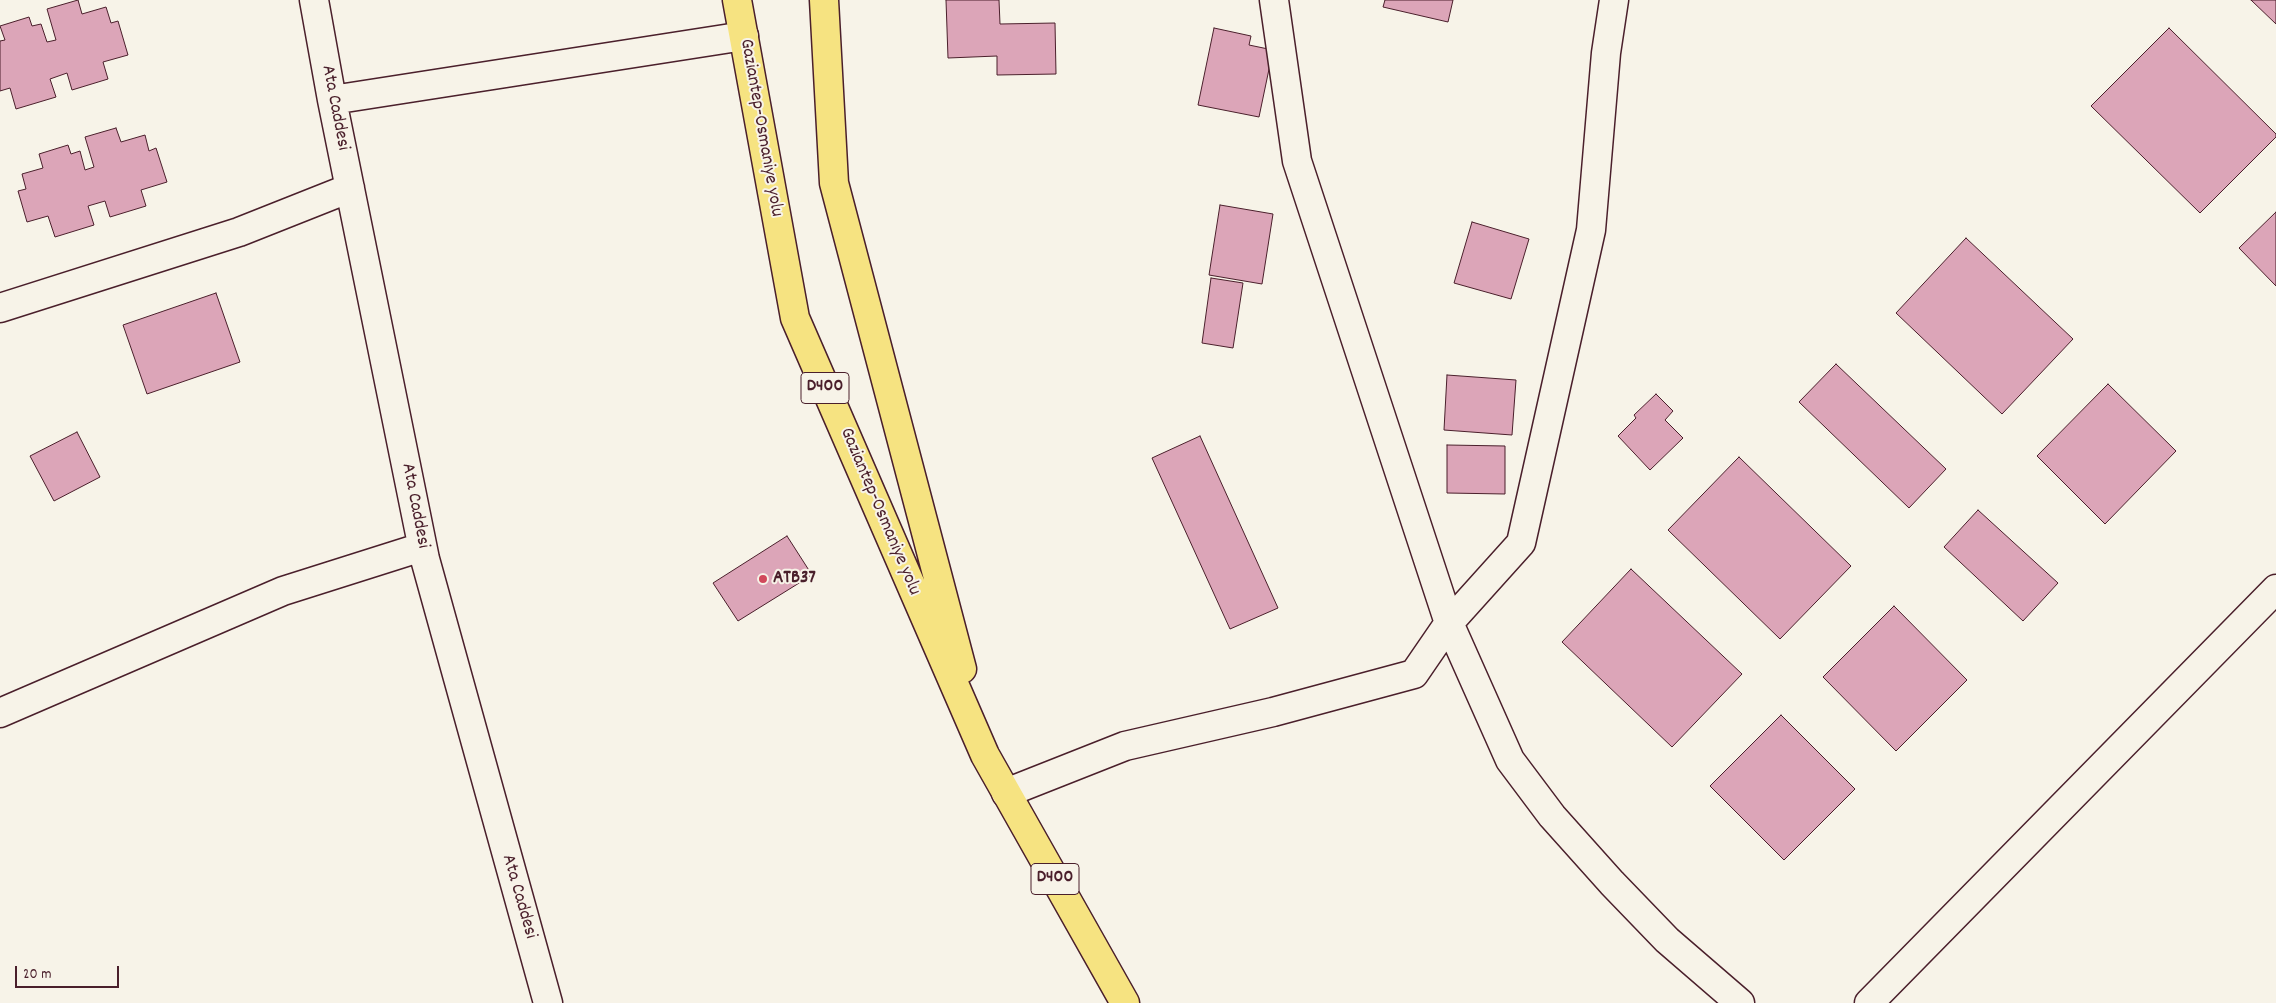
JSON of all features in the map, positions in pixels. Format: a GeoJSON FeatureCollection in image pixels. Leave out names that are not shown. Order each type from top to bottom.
{"type":"FeatureCollection","features":[{"type":"Feature","properties":{"kind":"highway","name":"Gaziantep-Osmaniye yolu"},"geometry":{"type":"LineString","coordinates":[[737,0],[795,318],[985,755],[1125,1003]]}},
{"type":"Feature","properties":{"kind":"highway","name":"Gaziantep-Osmaniye yolu"},"geometry":{"type":"LineString","coordinates":[[824,0],[834,183],[985,755]]}},
{"type":"Feature","properties":{"kind":"street","name":"Ata Caddesi"},"geometry":{"type":"LineString","coordinates":[[314,0],[332,100],[422,546],[548,1003]]}},
{"type":"Feature","properties":{"kind":"street"},"geometry":{"type":"LineString","coordinates":[[1274,0],[1297,161],[1449,623],[1510,760],[1552,816],[1667,940],[1740,1003]]}},
{"type":"Feature","properties":{"kind":"street"},"geometry":{"type":"LineString","coordinates":[[1006,793],[1125,746],[1273,712],[1414,674],[1449,623],[1521,543],[1591,230],[1606,53],[1614,0]]}},
{"type":"Feature","properties":{"kind":"street"},"geometry":{"type":"LineString","coordinates":[[332,100],[744,36]]}},
{"type":"Feature","properties":{"kind":"street"},"geometry":{"type":"LineString","coordinates":[[0,308],[240,232],[350,188]]}},
{"type":"Feature","properties":{"kind":"street"},"geometry":{"type":"LineString","coordinates":[[0,713],[282,591],[422,546]]}},
{"type":"Feature","properties":{"kind":"street"},"geometry":{"type":"LineString","coordinates":[[1869,1003],[2276,589]]}},
{"type":"Feature","properties":{"kind":"building"},"geometry":{"type":"Polygon","coordinates":[[[78,0],[82,14],[106,7],[111,23],[118,21],[128,55],[103,62],[108,79],[72,90],[67,73],[50,79],[56,97],[16,109],[10,88],[0,91],[0,41],[5,40],[0,26],[29,17],[32,26],[41,24],[47,42],[56,40],[47,9],[78,0]]]}},
{"type":"Feature","properties":{"kind":"building"},"geometry":{"type":"Polygon","coordinates":[[[946,0],[999,0],[1000,24],[1055,23],[1056,74],[997,75],[997,56],[948,58],[946,0]]]}},
{"type":"Feature","properties":{"kind":"building"},"geometry":{"type":"Polygon","coordinates":[[[1385,0],[1453,0],[1448,22],[1383,7],[1385,0]]]}},
{"type":"Feature","properties":{"kind":"building"},"geometry":{"type":"Polygon","coordinates":[[[2251,0],[2276,0],[2276,24],[2251,0]]]}},
{"type":"Feature","properties":{"kind":"building"},"geometry":{"type":"Polygon","coordinates":[[[1214,28],[1251,36],[1249,45],[1273,50],[1259,117],[1198,105],[1214,28]]]}},
{"type":"Feature","properties":{"kind":"building"},"geometry":{"type":"Polygon","coordinates":[[[2169,28],[2276,134],[2276,137],[2200,213],[2091,106],[2169,28]]]}},
{"type":"Feature","properties":{"kind":"building"},"geometry":{"type":"Polygon","coordinates":[[[116,128],[121,142],[145,135],[149,151],[156,148],[167,182],[141,190],[146,206],[110,217],[105,201],[88,206],[94,225],[55,237],[48,216],[27,222],[18,191],[26,189],[22,174],[43,168],[39,154],[68,145],[71,154],[80,151],[85,170],[94,167],[85,137],[116,128]]]}},
{"type":"Feature","properties":{"kind":"building"},"geometry":{"type":"Polygon","coordinates":[[[1220,205],[1273,214],[1262,284],[1209,275],[1220,205]]]}},
{"type":"Feature","properties":{"kind":"building"},"geometry":{"type":"Polygon","coordinates":[[[2276,212],[2276,286],[2239,248],[2276,212]]]}},
{"type":"Feature","properties":{"kind":"building"},"geometry":{"type":"Polygon","coordinates":[[[1472,222],[1529,239],[1511,299],[1454,283],[1472,222]]]}},
{"type":"Feature","properties":{"kind":"building"},"geometry":{"type":"Polygon","coordinates":[[[1966,238],[2073,339],[2002,414],[1896,313],[1966,238]]]}},
{"type":"Feature","properties":{"kind":"building"},"geometry":{"type":"Polygon","coordinates":[[[1211,278],[1243,283],[1233,348],[1202,343],[1211,278]]]}},
{"type":"Feature","properties":{"kind":"building"},"geometry":{"type":"Polygon","coordinates":[[[216,293],[240,362],[147,394],[123,325],[216,293]]]}},
{"type":"Feature","properties":{"kind":"building"},"geometry":{"type":"Polygon","coordinates":[[[1836,364],[1946,469],[1909,508],[1799,402],[1836,364]]]}},
{"type":"Feature","properties":{"kind":"building"},"geometry":{"type":"Polygon","coordinates":[[[1447,375],[1516,380],[1512,435],[1444,430],[1447,375]]]}},
{"type":"Feature","properties":{"kind":"building"},"geometry":{"type":"Polygon","coordinates":[[[2108,384],[2176,451],[2105,524],[2037,456],[2108,384]]]}},
{"type":"Feature","properties":{"kind":"building"},"geometry":{"type":"Polygon","coordinates":[[[1656,394],[1673,411],[1665,420],[1683,438],[1650,470],[1618,436],[1636,418],[1634,415],[1656,394]]]}},
{"type":"Feature","properties":{"kind":"building"},"geometry":{"type":"Polygon","coordinates":[[[77,432],[100,477],[54,501],[30,456],[77,432]]]}},
{"type":"Feature","properties":{"kind":"building"},"geometry":{"type":"Polygon","coordinates":[[[1200,436],[1278,608],[1230,629],[1152,458],[1200,436]]]}},
{"type":"Feature","properties":{"kind":"building"},"geometry":{"type":"Polygon","coordinates":[[[1447,445],[1505,446],[1505,494],[1447,493],[1447,445]]]}},
{"type":"Feature","properties":{"kind":"building"},"geometry":{"type":"Polygon","coordinates":[[[1739,457],[1851,566],[1780,639],[1668,530],[1739,457]]]}},
{"type":"Feature","properties":{"kind":"building"},"geometry":{"type":"Polygon","coordinates":[[[1978,510],[2058,583],[2023,621],[1944,547],[1978,510]]]}},
{"type":"Feature","properties":{"kind":"building","name":"ATB37"},"geometry":{"type":"Polygon","coordinates":[[[787,536],[812,575],[738,621],[713,583],[787,536]]]}},
{"type":"Feature","properties":{"kind":"building"},"geometry":{"type":"Polygon","coordinates":[[[1631,569],[1742,674],[1672,747],[1562,642],[1631,569]]]}},
{"type":"Feature","properties":{"kind":"building"},"geometry":{"type":"Polygon","coordinates":[[[1894,606],[1967,680],[1896,751],[1823,677],[1894,606]]]}},
{"type":"Feature","properties":{"kind":"building"},"geometry":{"type":"Polygon","coordinates":[[[1781,715],[1855,789],[1784,860],[1710,786],[1781,715]]]}},
{"type":"Feature","properties":{"kind":"place","name":"ATB37"},"geometry":{"type":"Point","coordinates":[763,579]}}]}
